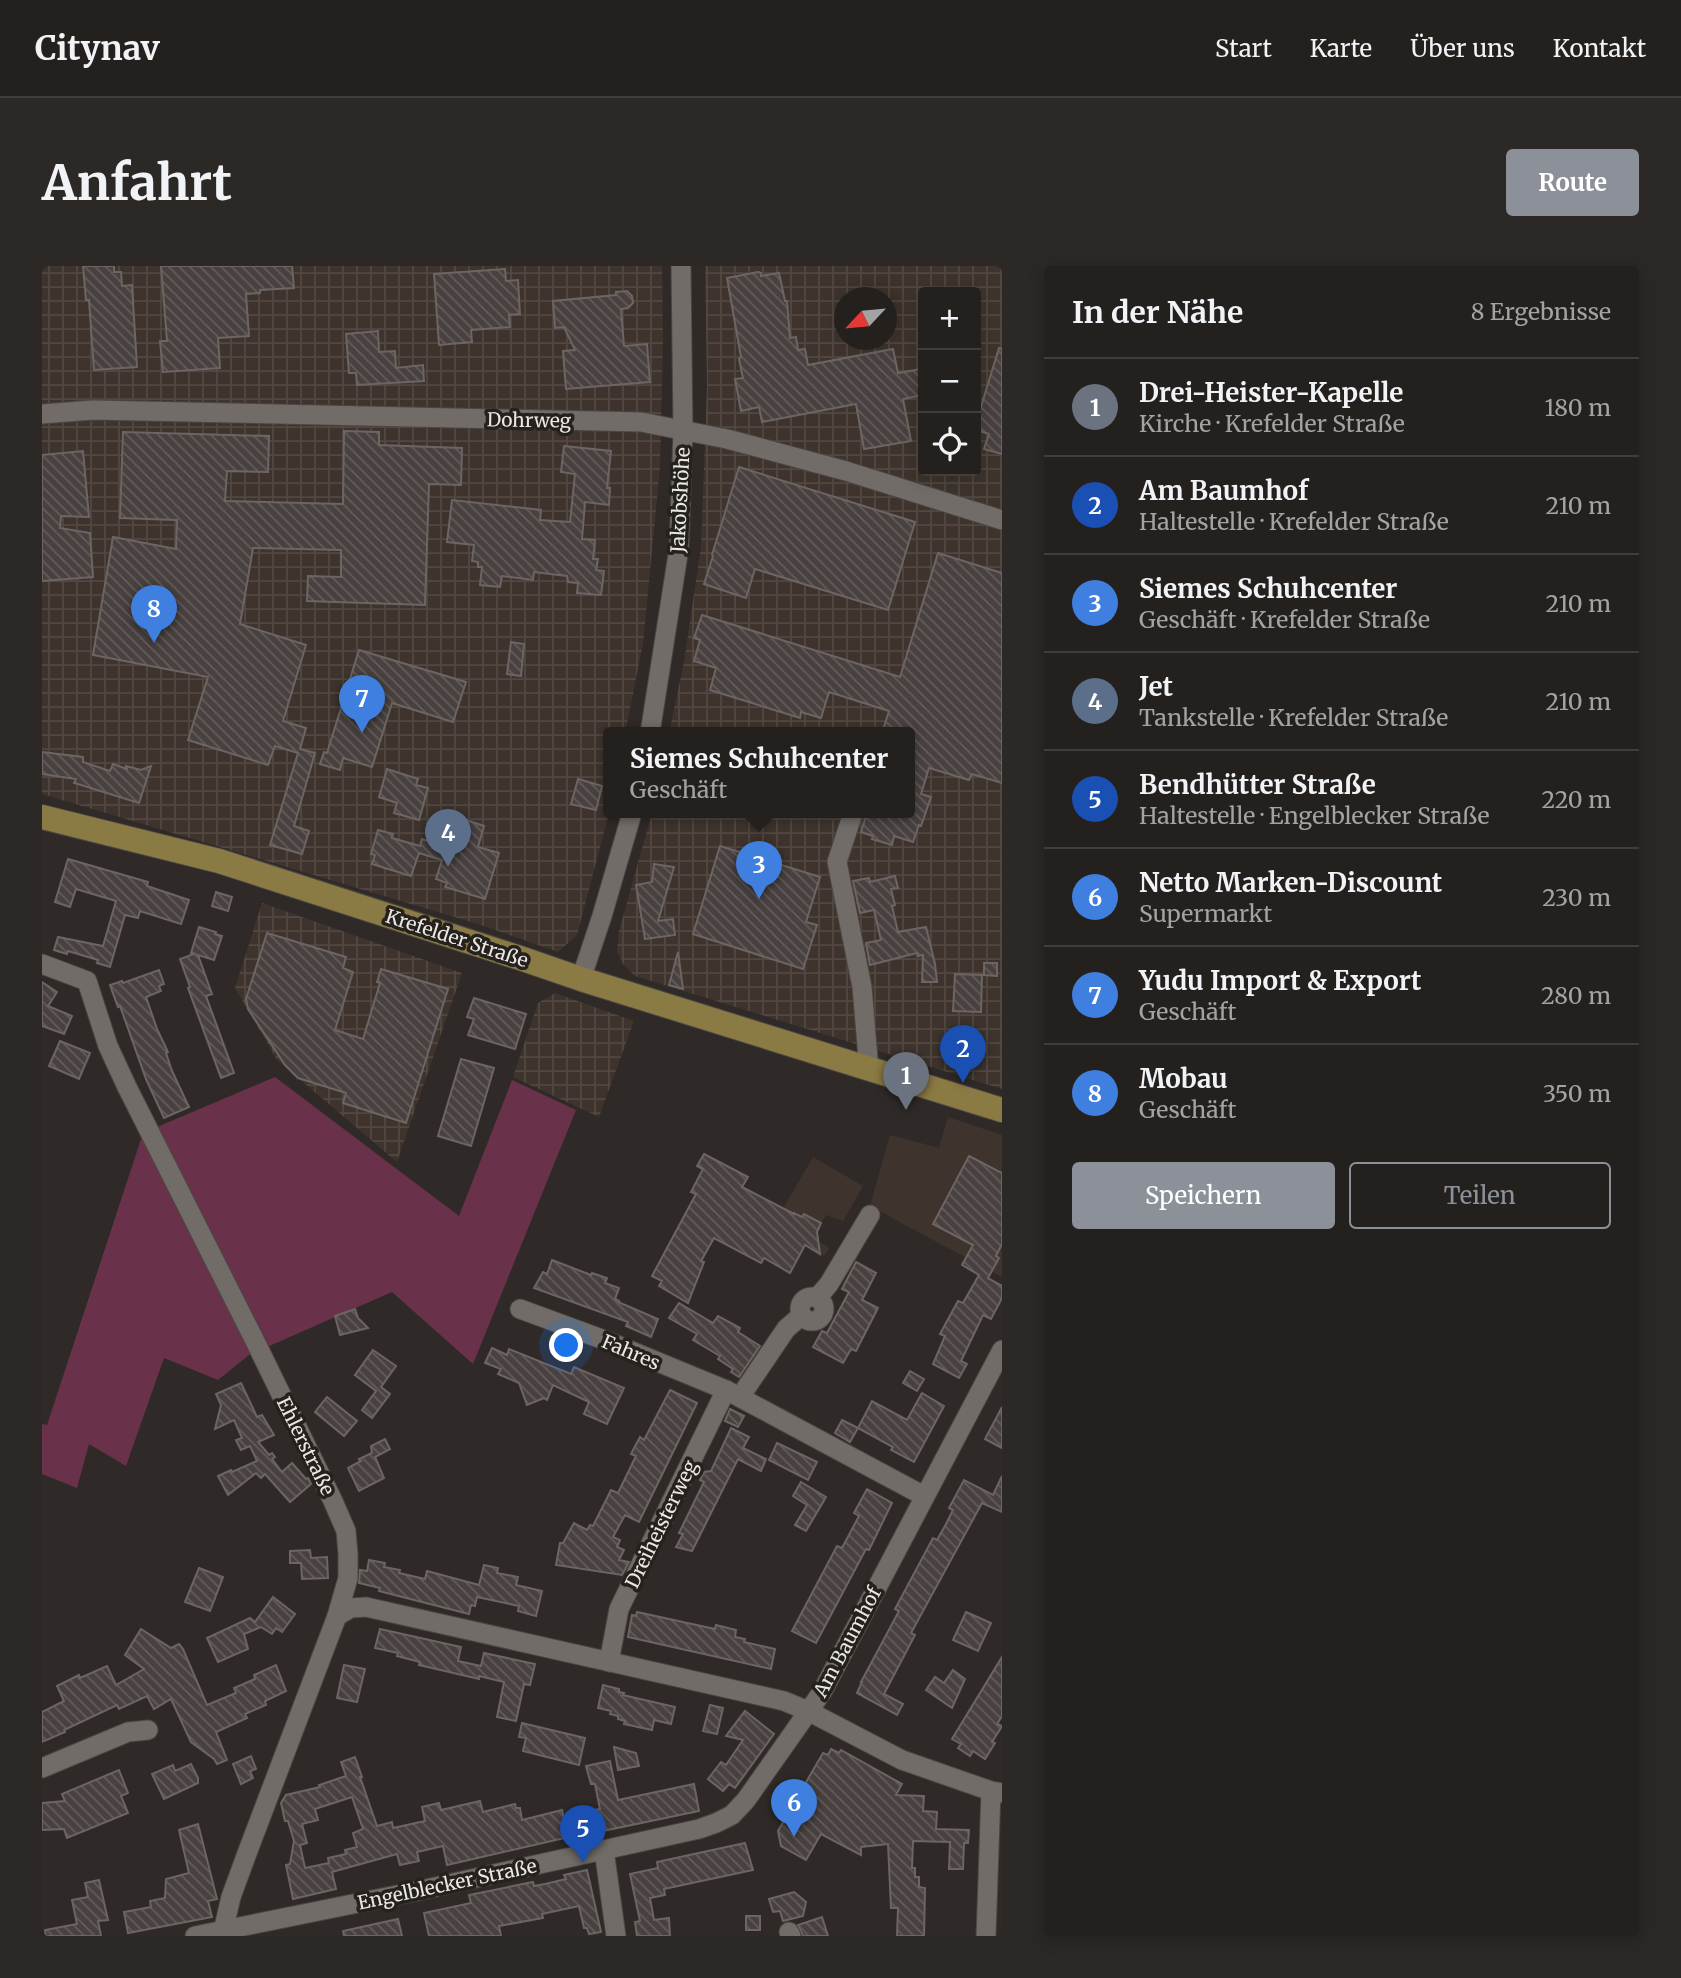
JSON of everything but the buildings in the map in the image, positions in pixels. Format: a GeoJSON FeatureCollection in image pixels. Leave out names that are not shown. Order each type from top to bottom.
{"type":"FeatureCollection","features":[{"type":"Feature","properties":{"kind":"main road","name":"Krefelder Straße"},"geometry":{"type":"LineString","coordinates":[[42,817],[219,861],[580,979],[1002,1110]]}},
{"type":"Feature","properties":{"kind":"street","name":"Jakobshöhe"},"geometry":{"type":"LineString","coordinates":[[651,727],[679,548],[683,431],[681,266]]}},
{"type":"Feature","properties":{"kind":"street","name":"Dohrweg"},"geometry":{"type":"LineString","coordinates":[[42,414],[93,410],[640,422],[727,439],[846,471],[1002,520]]}},
{"type":"Feature","properties":{"kind":"street"},"geometry":{"type":"LineString","coordinates":[[580,979],[602,916],[631,818]]}},
{"type":"Feature","properties":{"kind":"street"},"geometry":{"type":"LineString","coordinates":[[851,818],[836,862],[862,987],[869,1070]]}},
{"type":"Feature","properties":{"kind":"street","name":"Ehlerstraße"},"geometry":{"type":"LineString","coordinates":[[42,964],[88,981],[108,1046],[123,1078],[256,1343],[346,1531],[348,1578],[337,1616],[231,1897],[223,1933]]}},
{"type":"Feature","properties":{"kind":"street"},"geometry":{"type":"LineString","coordinates":[[733,1394],[786,1329],[802,1315],[800,1308],[803,1301],[809,1297],[817,1298],[829,1283],[870,1215]]}},
{"type":"Feature","properties":{"kind":"street","name":"Fahres"},"geometry":{"type":"LineString","coordinates":[[520,1309],[607,1341],[733,1394],[924,1496]]}},
{"type":"Feature","properties":{"kind":"street","name":"Am Baumhof"},"geometry":{"type":"LineString","coordinates":[[808,1711],[822,1692],[1002,1350]]}},
{"type":"Feature","properties":{"kind":"street","name":"Dreiheisterweg"},"geometry":{"type":"LineString","coordinates":[[608,1662],[620,1609],[733,1394]]}},
{"type":"Feature","properties":{"kind":"street"},"geometry":{"type":"LineString","coordinates":[[337,1616],[351,1608],[366,1607],[784,1701],[902,1760],[996,1792],[986,1936]]}},
{"type":"Feature","properties":{"kind":"street","name":"Engelblecker Straße"},"geometry":{"type":"LineString","coordinates":[[195,1936],[223,1933],[716,1824],[732,1815],[746,1800],[808,1711]]}},
{"type":"Feature","properties":{"kind":"street"},"geometry":{"type":"LineString","coordinates":[[42,1769],[128,1732],[148,1730]]}},
{"type":"Feature","properties":{"kind":"street"},"geometry":{"type":"LineString","coordinates":[[604,1850],[616,1936]]}},
{"type":"Feature","properties":{"kind":"shaded area"},"geometry":{"type":"Polygon","coordinates":[[[42,266],[662,266],[660,467],[643,644],[626,727],[603,727],[603,818],[608,818],[577,935],[558,952],[478,924],[42,794],[42,266]]]}},
{"type":"Feature","properties":{"kind":"shaded area"},"geometry":{"type":"Polygon","coordinates":[[[705,266],[1002,266],[1002,1089],[635,976],[623,964],[617,951],[619,931],[651,818],[915,818],[915,727],[670,727],[684,662],[701,547],[707,386],[705,266]]]}},
{"type":"Feature","properties":{"kind":"shaded area"},"geometry":{"type":"Polygon","coordinates":[[[262,903],[462,973],[397,1162],[277,1060],[235,988],[262,903]]]}},
{"type":"Feature","properties":{"kind":"shaded area"},"geometry":{"type":"Polygon","coordinates":[[[555,993],[634,1021],[599,1117],[513,1077],[538,1003],[555,993]]]}},
{"type":"Feature","properties":{"kind":"shaded area"},"geometry":{"type":"Polygon","coordinates":[[[275,1077],[459,1216],[512,1080],[576,1110],[473,1364],[392,1292],[249,1355],[218,1380],[164,1358],[126,1466],[89,1444],[77,1488],[42,1474],[42,1424],[47,1425],[143,1133],[275,1077]]]}},
{"type":"Feature","properties":{"kind":"shaded area"},"geometry":{"type":"Polygon","coordinates":[[[948,1117],[1002,1135],[1002,1277],[870,1206],[890,1135],[939,1148],[948,1117]]]}},
{"type":"Feature","properties":{"kind":"shaded area"},"geometry":{"type":"Polygon","coordinates":[[[813,1157],[863,1186],[843,1221],[826,1215],[821,1223],[816,1234],[818,1241],[829,1248],[824,1256],[806,1244],[790,1273],[764,1258],[785,1218],[780,1214],[813,1157]]]}},
{"type":"Feature","properties":{"kind":"place","name":"Mobau"},"geometry":{"type":"Point","coordinates":[154,643]}},
{"type":"Feature","properties":{"kind":"place","name":"Yudu Import & Export"},"geometry":{"type":"Point","coordinates":[362,733]}},
{"type":"Feature","properties":{"kind":"place","name":"Jet"},"geometry":{"type":"Point","coordinates":[448,867]}},
{"type":"Feature","properties":{"kind":"place","name":"Siemes Schuhcenter"},"geometry":{"type":"Point","coordinates":[759,899]}},
{"type":"Feature","properties":{"kind":"place","name":"Am Baumhof"},"geometry":{"type":"Point","coordinates":[963,1083]}},
{"type":"Feature","properties":{"kind":"place","name":"Drei-Heister-Kapelle"},"geometry":{"type":"Point","coordinates":[906,1110]}},
{"type":"Feature","properties":{"kind":"place","name":"Netto Marken-Discount"},"geometry":{"type":"Point","coordinates":[794,1837]}},
{"type":"Feature","properties":{"kind":"place","name":"Bendhütter Straße"},"geometry":{"type":"Point","coordinates":[583,1863]}}]}
